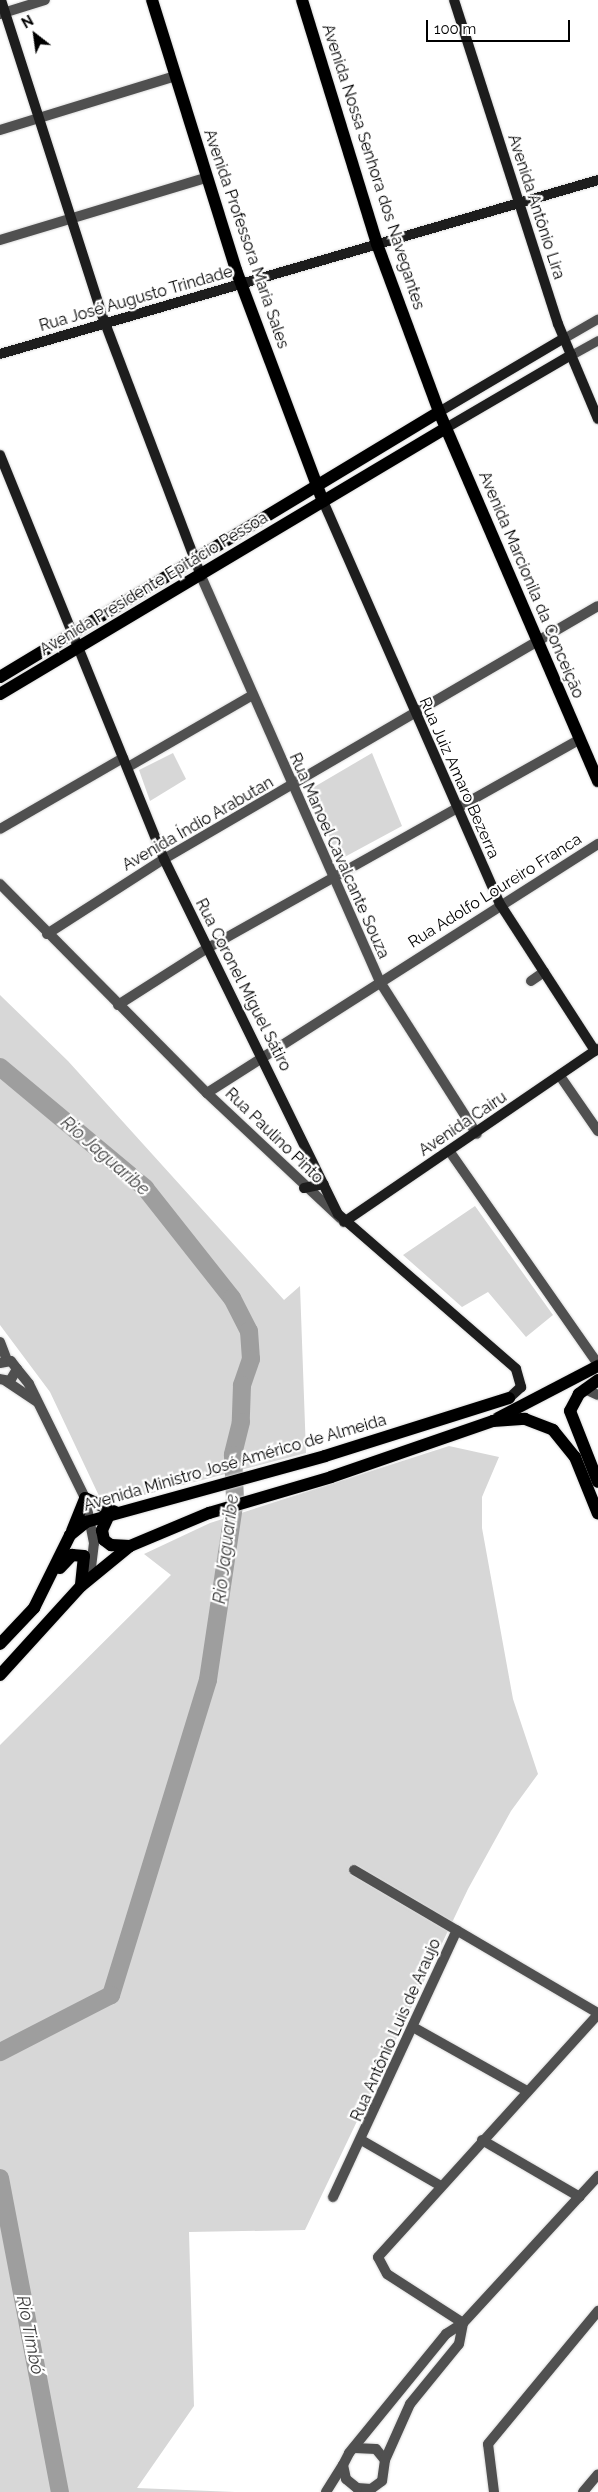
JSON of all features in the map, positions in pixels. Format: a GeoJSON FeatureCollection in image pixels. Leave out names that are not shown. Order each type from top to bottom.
{"type":"FeatureCollection","features":[{"type":"Feature","properties":{"kind":"main road"},"geometry":{"type":"LineString","coordinates":[[2,0],[3,13],[105,323],[194,562],[201,576]]}},
{"type":"Feature","properties":{"kind":"main road","name":"Avenida Professora Maria Sales"},"geometry":{"type":"LineString","coordinates":[[152,0],[205,178],[241,284],[317,485]]}},
{"type":"Feature","properties":{"kind":"main road","name":"Avenida Nossa Senhora dos Navegantes"},"geometry":{"type":"LineString","coordinates":[[302,0],[377,244],[446,428]]}},
{"type":"Feature","properties":{"kind":"main road","name":"Avenida Antônio Lira"},"geometry":{"type":"LineString","coordinates":[[454,0],[564,338],[598,419]]}},
{"type":"Feature","properties":{"kind":"main road","name":"Rua José Augusto Trindade"},"geometry":{"type":"LineString","coordinates":[[0,354],[598,180]]}},
{"type":"Feature","properties":{"kind":"main road","name":"Avenida Presidente Epitácio Pessoa"},"geometry":{"type":"LineString","coordinates":[[0,676],[194,562],[317,485],[564,338]]}},
{"type":"Feature","properties":{"kind":"main road","name":"Avenida Presidente Epitácio Pessoa"},"geometry":{"type":"LineString","coordinates":[[0,694],[571,355]]}},
{"type":"Feature","properties":{"kind":"main road","name":"Avenida Marcionila da Conceição"},"geometry":{"type":"LineString","coordinates":[[446,428],[598,781]]}},
{"type":"Feature","properties":{"kind":"main road","name":"Rua Coronel Miguel Sátiro"},"geometry":{"type":"LineString","coordinates":[[0,455],[71,635],[164,859],[206,949],[264,1056],[324,1184],[344,1222]]}},
{"type":"Feature","properties":{"kind":"main road"},"geometry":{"type":"LineString","coordinates":[[317,485],[324,501]]}},
{"type":"Feature","properties":{"kind":"main road","name":"Rua Juiz Amaro Bezerra"},"geometry":{"type":"LineString","coordinates":[[324,501],[414,713],[500,904],[597,1050]]}},
{"type":"Feature","properties":{"kind":"main road","name":"Avenida Cairu"},"geometry":{"type":"LineString","coordinates":[[344,1222],[477,1134],[597,1050]]}},
{"type":"Feature","properties":{"kind":"main road"},"geometry":{"type":"LineString","coordinates":[[304,1188],[324,1184]]}},
{"type":"Feature","properties":{"kind":"main road","name":"Rua Paulino Pinto"},"geometry":{"type":"LineString","coordinates":[[344,1222],[516,1370],[521,1387],[509,1398]]}},
{"type":"Feature","properties":{"kind":"main road"},"geometry":{"type":"LineString","coordinates":[[0,1675],[90,1577],[130,1546],[209,1512],[331,1477],[493,1421],[598,1365]]}},
{"type":"Feature","properties":{"kind":"main road"},"geometry":{"type":"LineString","coordinates":[[598,1380],[585,1388],[573,1400],[570,1416],[598,1482]]}},
{"type":"Feature","properties":{"kind":"main road","name":"Avenida Ministro José Américo de Almeida"},"geometry":{"type":"LineString","coordinates":[[0,1644],[40,1596],[70,1535],[92,1519],[325,1456],[509,1398]]}},
{"type":"Feature","properties":{"kind":"main road"},"geometry":{"type":"LineString","coordinates":[[493,1421],[525,1419],[553,1430],[570,1446],[598,1514]]}},
{"type":"Feature","properties":{"kind":"main road"},"geometry":{"type":"LineString","coordinates":[[70,1535],[85,1498],[113,1514],[102,1530],[104,1540],[112,1545],[130,1546]]}},
{"type":"Feature","properties":{"kind":"main road"},"geometry":{"type":"LineString","coordinates":[[40,1596],[72,1554],[86,1559],[81,1586]]}},
{"type":"Feature","properties":{"kind":"street"},"geometry":{"type":"LineString","coordinates":[[3,13],[45,0]]}},
{"type":"Feature","properties":{"kind":"street"},"geometry":{"type":"LineString","coordinates":[[0,130],[176,76]]}},
{"type":"Feature","properties":{"kind":"street"},"geometry":{"type":"LineString","coordinates":[[0,240],[205,178]]}},
{"type":"Feature","properties":{"kind":"street"},"geometry":{"type":"LineString","coordinates":[[564,338],[598,318]]}},
{"type":"Feature","properties":{"kind":"street"},"geometry":{"type":"LineString","coordinates":[[571,355],[598,340]]}},
{"type":"Feature","properties":{"kind":"street","name":"Rua Manoel Cavalcante Souza"},"geometry":{"type":"LineString","coordinates":[[201,576],[251,696],[331,878],[380,982],[477,1134]]}},
{"type":"Feature","properties":{"kind":"street","name":"Avenida Índio Arabutan"},"geometry":{"type":"LineString","coordinates":[[47,934],[164,859],[291,787],[598,606]]}},
{"type":"Feature","properties":{"kind":"street"},"geometry":{"type":"LineString","coordinates":[[0,828],[251,696]]}},
{"type":"Feature","properties":{"kind":"street"},"geometry":{"type":"LineString","coordinates":[[118,1005],[206,949],[579,740]]}},
{"type":"Feature","properties":{"kind":"street","name":"Rua Adolfo Loureiro Franca"},"geometry":{"type":"LineString","coordinates":[[207,1093],[500,904],[598,844]]}},
{"type":"Feature","properties":{"kind":"street","name":"Rua Paulino Pinto"},"geometry":{"type":"LineString","coordinates":[[0,884],[47,934],[207,1093],[304,1188],[344,1222]]}},
{"type":"Feature","properties":{"kind":"street"},"geometry":{"type":"LineString","coordinates":[[531,981],[544,972]]}},
{"type":"Feature","properties":{"kind":"street"},"geometry":{"type":"LineString","coordinates":[[560,1076],[598,1131]]}},
{"type":"Feature","properties":{"kind":"street"},"geometry":{"type":"LineString","coordinates":[[450,1152],[598,1365]]}},
{"type":"Feature","properties":{"kind":"street"},"geometry":{"type":"LineString","coordinates":[[0,1342],[2,1362],[17,1369],[37,1402],[85,1498],[92,1519],[90,1577]]}},
{"type":"Feature","properties":{"kind":"street"},"geometry":{"type":"LineString","coordinates":[[3,1380],[16,1376],[17,1369]]}},
{"type":"Feature","properties":{"kind":"street"},"geometry":{"type":"LineString","coordinates":[[3,1380],[37,1402]]}},
{"type":"Feature","properties":{"kind":"street"},"geometry":{"type":"LineString","coordinates":[[585,1388],[598,1396]]}},
{"type":"Feature","properties":{"kind":"street"},"geometry":{"type":"LineString","coordinates":[[354,1870],[598,2013],[392,2238],[378,2257],[380,2268],[463,2323]]}},
{"type":"Feature","properties":{"kind":"street","name":"Rua Antônio Luis de Araujo"},"geometry":{"type":"LineString","coordinates":[[333,2197],[363,2141],[457,1930]]}},
{"type":"Feature","properties":{"kind":"street"},"geometry":{"type":"LineString","coordinates":[[413,2027],[527,2091]]}},
{"type":"Feature","properties":{"kind":"street"},"geometry":{"type":"LineString","coordinates":[[482,2140],[580,2197]]}},
{"type":"Feature","properties":{"kind":"street"},"geometry":{"type":"LineString","coordinates":[[363,2141],[441,2186]]}},
{"type":"Feature","properties":{"kind":"street"},"geometry":{"type":"LineString","coordinates":[[326,2492],[355,2448],[446,2334],[463,2323],[598,2176]]}},
{"type":"Feature","properties":{"kind":"street"},"geometry":{"type":"LineString","coordinates":[[494,2492],[488,2444],[598,2311]]}},
{"type":"Feature","properties":{"kind":"street"},"geometry":{"type":"LineString","coordinates":[[343,2465],[350,2485],[374,2490],[386,2474],[385,2460],[410,2404],[459,2344],[463,2323]]}},
{"type":"Feature","properties":{"kind":"street"},"geometry":{"type":"LineString","coordinates":[[355,2448],[376,2449],[385,2460]]}},
{"type":"Feature","properties":{"kind":"street"},"geometry":{"type":"LineString","coordinates":[[583,2492],[598,2474]]}},
{"type":"Feature","properties":{"kind":"shaded area"},"geometry":{"type":"Polygon","coordinates":[[[173,753],[186,779],[150,801],[139,770],[173,753]]]}},
{"type":"Feature","properties":{"kind":"shaded area"},"geometry":{"type":"Polygon","coordinates":[[[372,753],[402,826],[339,860],[309,790],[372,753]]]}},
{"type":"Feature","properties":{"kind":"shaded area"},"geometry":{"type":"Polygon","coordinates":[[[0,995],[68,1061],[284,1300],[300,1286],[306,1453],[125,1500],[100,1498],[50,1392],[0,1325],[0,995]]]}},
{"type":"Feature","properties":{"kind":"shaded area"},"geometry":{"type":"Polygon","coordinates":[[[475,1206],[553,1315],[526,1337],[488,1292],[462,1307],[403,1255],[475,1206]]]}},
{"type":"Feature","properties":{"kind":"shaded area"},"geometry":{"type":"Polygon","coordinates":[[[449,1446],[499,1457],[482,1497],[482,1528],[513,1699],[538,1774],[511,1811],[468,1889],[305,2230],[189,2232],[194,2406],[137,2488],[235,2492],[0,2492],[0,1745],[171,1575],[144,1554],[210,1523],[449,1446]]]}},
{"type":"Feature","properties":{"kind":"waterway","name":"Rio Jaguaribe"},"geometry":{"type":"LineString","coordinates":[[0,1067],[145,1188],[232,1298],[249,1331],[251,1359],[242,1385],[241,1422],[233,1455],[235,1499],[208,1680],[111,1995],[0,2052]]}},
{"type":"Feature","properties":{"kind":"waterway","name":"Rio Timbó"},"geometry":{"type":"LineString","coordinates":[[0,2178],[60,2492]]}}]}
